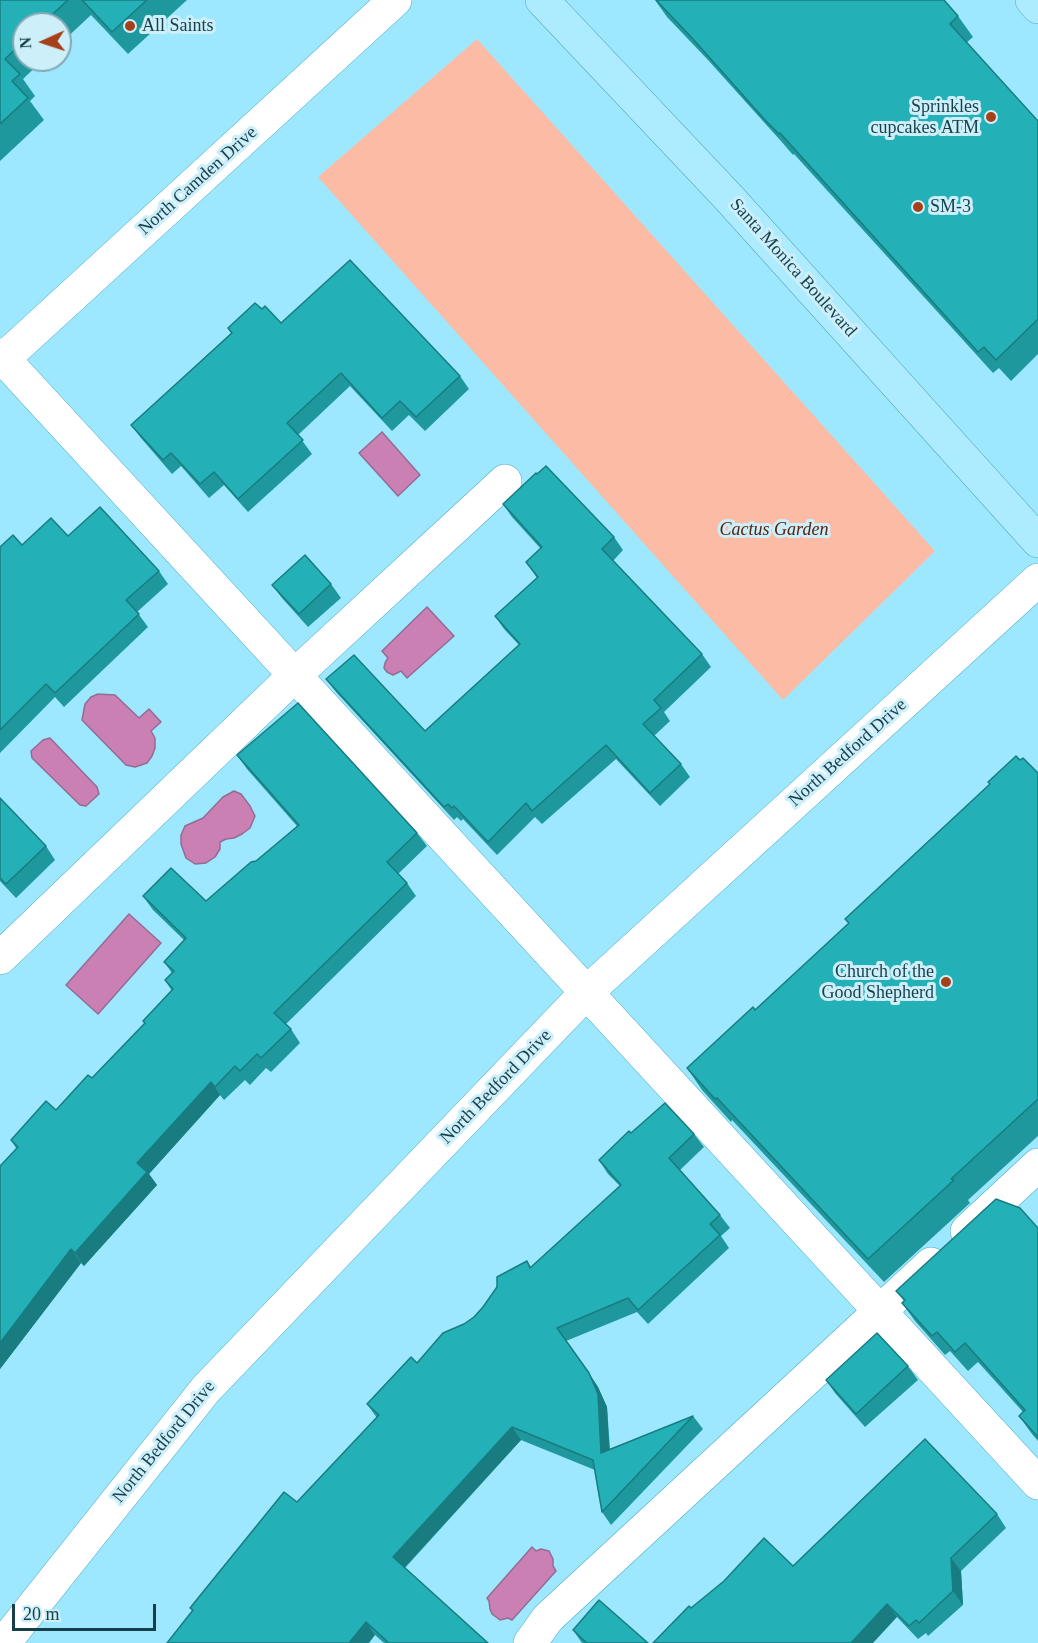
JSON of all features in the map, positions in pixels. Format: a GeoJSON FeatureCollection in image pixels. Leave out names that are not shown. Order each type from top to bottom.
{"type":"FeatureCollection","features":[{"type":"Feature","properties":{"kind":"main road","name":"Santa Monica Boulevard"},"geometry":{"type":"LineString","coordinates":[[542,0],[730,199],[1038,541]]}},
{"type":"Feature","properties":{"kind":"street","name":"North Camden Drive"},"geometry":{"type":"LineString","coordinates":[[1,358],[395,0]]}},
{"type":"Feature","properties":{"kind":"street"},"geometry":{"type":"LineString","coordinates":[[1,358],[1038,1483]]}},
{"type":"Feature","properties":{"kind":"street"},"geometry":{"type":"LineString","coordinates":[[0,958],[295,675],[505,481]]}},
{"type":"Feature","properties":{"kind":"street","name":"North Bedford Drive"},"geometry":{"type":"LineString","coordinates":[[4,1643],[206,1389],[586,993],[1038,580]]}},
{"type":"Feature","properties":{"kind":"street"},"geometry":{"type":"LineString","coordinates":[[530,1643],[548,1618],[1038,1165]]}},
{"type":"Feature","properties":{"kind":"green space","name":"Cactus Garden"},"geometry":{"type":"Polygon","coordinates":[[[477,39],[935,551],[783,700],[318,177],[477,39]]]}},
{"type":"Feature","properties":{"kind":"shaded area"},"geometry":{"type":"Polygon","coordinates":[[[382,432],[420,475],[398,496],[359,453],[382,432]]]}},
{"type":"Feature","properties":{"kind":"shaded area"},"geometry":{"type":"Polygon","coordinates":[[[427,607],[454,636],[407,678],[401,671],[393,675],[387,672],[384,668],[388,658],[382,651],[427,607]]]}},
{"type":"Feature","properties":{"kind":"shaded area"},"geometry":{"type":"Polygon","coordinates":[[[98,694],[115,695],[139,718],[149,709],[161,722],[151,731],[155,738],[155,748],[147,763],[135,767],[126,765],[82,720],[85,704],[91,697],[98,694]]]}},
{"type":"Feature","properties":{"kind":"shaded area"},"geometry":{"type":"Polygon","coordinates":[[[50,738],[97,787],[99,794],[86,806],[80,805],[32,758],[31,751],[43,740],[50,738]]]}},
{"type":"Feature","properties":{"kind":"shaded area"},"geometry":{"type":"Polygon","coordinates":[[[234,791],[241,794],[255,816],[250,828],[234,838],[220,842],[220,849],[215,857],[206,863],[195,864],[186,858],[181,844],[181,835],[185,826],[203,818],[223,797],[234,791]]]}},
{"type":"Feature","properties":{"kind":"shaded area"},"geometry":{"type":"Polygon","coordinates":[[[129,914],[161,943],[98,1014],[66,985],[129,914]]]}},
{"type":"Feature","properties":{"kind":"shaded area"},"geometry":{"type":"Polygon","coordinates":[[[532,1547],[536,1551],[541,1549],[549,1551],[556,1571],[512,1620],[508,1618],[500,1620],[492,1614],[487,1598],[532,1547]]]}},
{"type":"Feature","properties":{"kind":"building"},"geometry":{"type":"Polygon","coordinates":[[[0,0],[68,0],[55,12],[12,12],[12,52],[5,59],[12,66],[12,72],[20,74],[12,81],[28,98],[0,124],[0,0]]]}},
{"type":"Feature","properties":{"kind":"building"},"geometry":{"type":"Polygon","coordinates":[[[82,0],[147,0],[112,32],[82,0]]]}},
{"type":"Feature","properties":{"kind":"building","name":"SM-3"},"geometry":{"type":"Polygon","coordinates":[[[656,0],[944,0],[958,16],[950,24],[1038,121],[1038,319],[996,360],[984,347],[978,352],[656,0]]]}},
{"type":"Feature","properties":{"kind":"building"},"geometry":{"type":"Polygon","coordinates":[[[350,260],[460,376],[416,417],[400,401],[382,418],[341,373],[287,423],[303,440],[238,499],[214,472],[200,484],[171,453],[163,460],[131,425],[232,333],[228,328],[255,303],[262,309],[265,306],[281,323],[350,260]]]}},
{"type":"Feature","properties":{"kind":"building"},"geometry":{"type":"Polygon","coordinates":[[[546,466],[614,537],[602,549],[702,654],[654,700],[661,708],[643,724],[681,764],[650,793],[606,745],[532,811],[526,803],[488,842],[454,806],[452,808],[448,804],[444,807],[326,679],[354,655],[425,731],[520,644],[495,616],[538,577],[526,562],[542,547],[503,504],[546,466]]]}},
{"type":"Feature","properties":{"kind":"building"},"geometry":{"type":"Polygon","coordinates":[[[100,507],[159,571],[126,600],[139,614],[55,693],[46,684],[0,730],[0,547],[13,535],[22,545],[51,518],[68,536],[100,507]]]}},
{"type":"Feature","properties":{"kind":"building"},"geometry":{"type":"Polygon","coordinates":[[[305,555],[331,584],[299,614],[272,585],[305,555]]]}},
{"type":"Feature","properties":{"kind":"building"},"geometry":{"type":"Polygon","coordinates":[[[298,703],[417,833],[387,862],[407,883],[274,1013],[291,1029],[261,1058],[257,1054],[240,1071],[235,1066],[215,1087],[211,1082],[137,1163],[147,1172],[75,1253],[71,1249],[0,1343],[0,1166],[18,1147],[11,1140],[46,1101],[56,1110],[88,1075],[92,1078],[145,1023],[143,1021],[173,989],[165,980],[174,971],[164,962],[186,938],[143,896],[171,868],[206,901],[299,825],[237,755],[298,703]]]}},
{"type":"Feature","properties":{"kind":"building","name":"Church of the Good Shepherd"},"geometry":{"type":"Polygon","coordinates":[[[1016,756],[1020,760],[1023,758],[1038,773],[1038,1099],[868,1259],[687,1068],[753,1007],[755,1010],[849,923],[845,919],[990,784],[988,782],[1016,756]]]}},
{"type":"Feature","properties":{"kind":"building"},"geometry":{"type":"Polygon","coordinates":[[[0,798],[46,846],[6,884],[0,878],[0,798]]]}},
{"type":"Feature","properties":{"kind":"building"},"geometry":{"type":"Polygon","coordinates":[[[665,1103],[694,1134],[669,1158],[720,1215],[710,1224],[720,1235],[638,1310],[628,1298],[557,1328],[589,1373],[598,1394],[601,1453],[693,1416],[602,1512],[593,1460],[512,1427],[393,1557],[488,1643],[389,1643],[366,1622],[349,1643],[167,1643],[193,1610],[190,1608],[284,1492],[297,1502],[379,1415],[367,1404],[411,1357],[417,1363],[443,1333],[474,1317],[497,1287],[497,1277],[527,1261],[530,1268],[621,1185],[599,1160],[629,1131],[631,1133],[665,1103]]]}},
{"type":"Feature","properties":{"kind":"building"},"geometry":{"type":"Polygon","coordinates":[[[996,1199],[1020,1208],[1038,1228],[1038,1437],[1019,1416],[1025,1410],[965,1343],[955,1352],[937,1332],[932,1336],[902,1303],[905,1300],[896,1291],[996,1199]]]}},
{"type":"Feature","properties":{"kind":"building"},"geometry":{"type":"Polygon","coordinates":[[[877,1333],[908,1366],[856,1414],[826,1380],[877,1333]]]}},
{"type":"Feature","properties":{"kind":"building"},"geometry":{"type":"Polygon","coordinates":[[[925,1439],[997,1514],[951,1558],[953,1591],[919,1623],[916,1620],[909,1626],[887,1604],[851,1643],[653,1643],[689,1606],[691,1608],[724,1581],[764,1538],[793,1566],[925,1439]]]}},
{"type":"Feature","properties":{"kind":"building"},"geometry":{"type":"Polygon","coordinates":[[[599,1600],[648,1643],[587,1643],[573,1630],[599,1600]]]}},
{"type":"Feature","properties":{"kind":"place","name":"All Saints"},"geometry":{"type":"Point","coordinates":[130,26]}},
{"type":"Feature","properties":{"kind":"place","name":"Sprinkles cupcakes ATM"},"geometry":{"type":"Point","coordinates":[991,117]}},
{"type":"Feature","properties":{"kind":"place","name":"SM-3"},"geometry":{"type":"Point","coordinates":[918,207]}},
{"type":"Feature","properties":{"kind":"place","name":"Church of the Good Shepherd"},"geometry":{"type":"Point","coordinates":[946,982]}}]}
